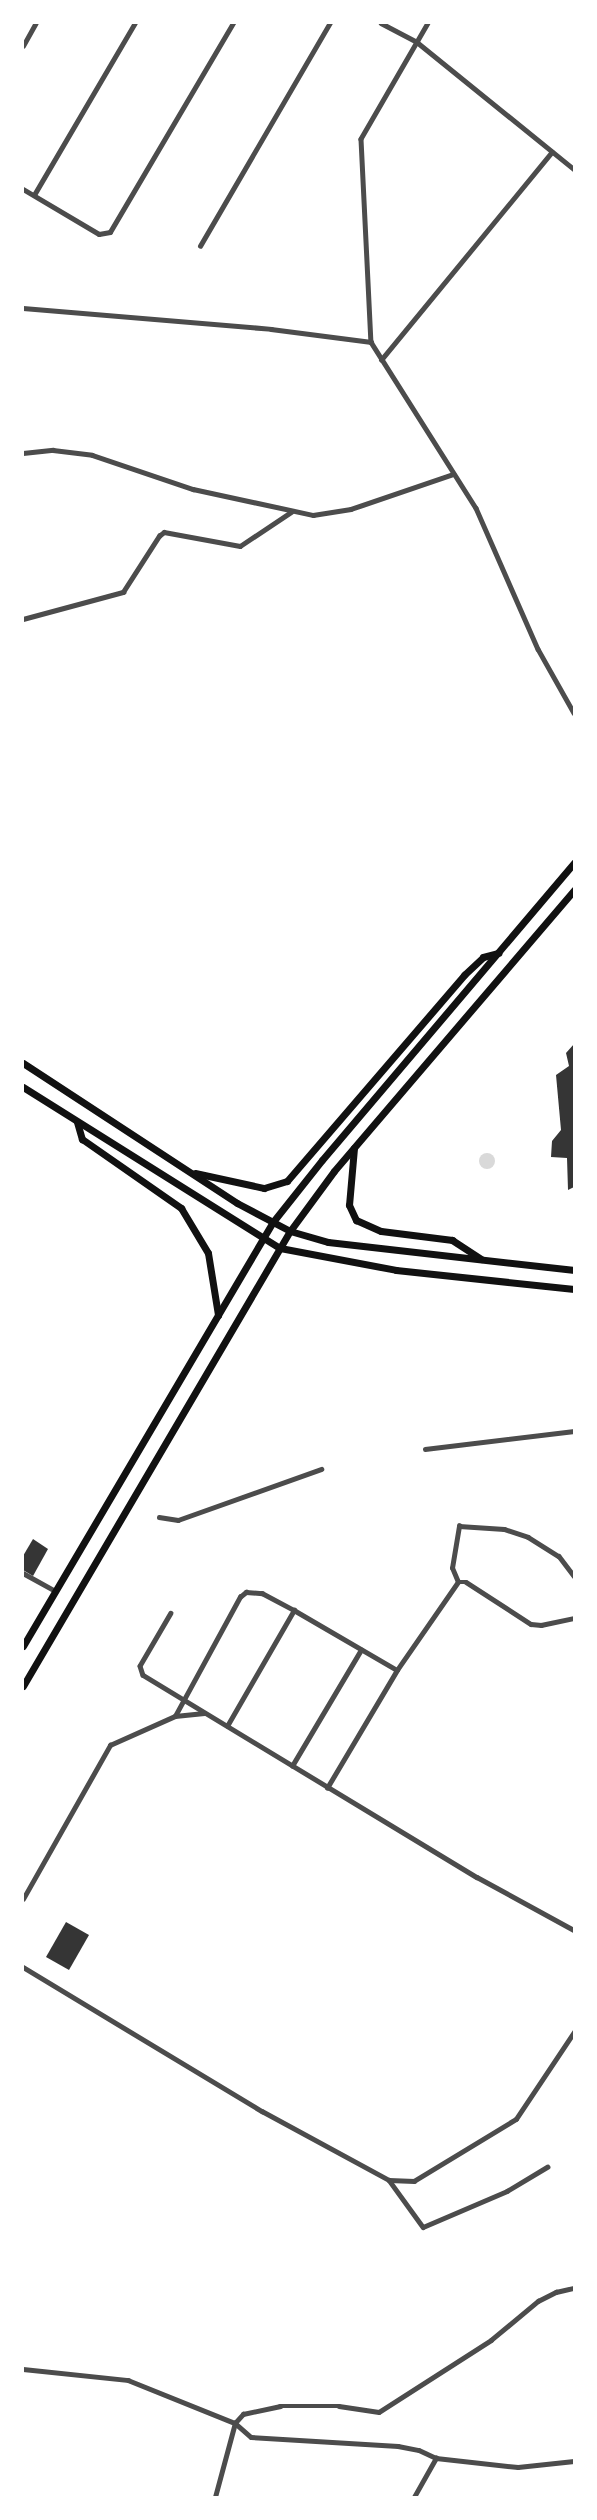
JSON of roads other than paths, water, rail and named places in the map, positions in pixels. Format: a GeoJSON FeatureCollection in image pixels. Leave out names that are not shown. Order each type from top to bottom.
{"type":"FeatureCollection","features":[{"type":"Feature","properties":{"kind":"main road"},"geometry":{"type":"LineString","coordinates":[[23,1646],[272,1223],[321,1160],[574,863]]}},
{"type":"Feature","properties":{"kind":"main road"},"geometry":{"type":"LineString","coordinates":[[23,1686],[290,1231],[355,1146],[574,890]]}},
{"type":"Feature","properties":{"kind":"main road"},"geometry":{"type":"LineString","coordinates":[[191,1172],[264,1188],[287,1181],[464,975],[483,957],[498,953]]}},
{"type":"Feature","properties":{"kind":"main road"},"geometry":{"type":"LineString","coordinates":[[23,1063],[272,1223],[290,1231],[328,1242],[574,1270]]}},
{"type":"Feature","properties":{"kind":"main road"},"geometry":{"type":"LineString","coordinates":[[23,1087],[262,1240],[280,1248],[396,1270],[574,1289]]}},
{"type":"Feature","properties":{"kind":"main road"},"geometry":{"type":"LineString","coordinates":[[77,1122],[82,1139],[169,1198],[188,1218],[208,1253],[218,1315]]}},
{"type":"Feature","properties":{"kind":"main road"},"geometry":{"type":"LineString","coordinates":[[355,1146],[349,1205],[356,1220],[381,1231],[452,1240],[481,1260]]}},
{"type":"Feature","properties":{"kind":"street"},"geometry":{"type":"LineString","coordinates":[[23,46],[36,23]]}},
{"type":"Feature","properties":{"kind":"street"},"geometry":{"type":"LineString","coordinates":[[34,195],[135,23]]}},
{"type":"Feature","properties":{"kind":"street"},"geometry":{"type":"LineString","coordinates":[[23,189],[105,235],[110,232],[233,23]]}},
{"type":"Feature","properties":{"kind":"street"},"geometry":{"type":"LineString","coordinates":[[200,246],[330,23]]}},
{"type":"Feature","properties":{"kind":"street"},"geometry":{"type":"LineString","coordinates":[[381,23],[417,42],[574,169]]}},
{"type":"Feature","properties":{"kind":"street"},"geometry":{"type":"LineString","coordinates":[[428,23],[361,139],[371,342],[476,508],[538,649],[574,713]]}},
{"type":"Feature","properties":{"kind":"street"},"geometry":{"type":"LineString","coordinates":[[381,360],[552,152]]}},
{"type":"Feature","properties":{"kind":"street"},"geometry":{"type":"LineString","coordinates":[[23,308],[271,329],[371,342]]}},
{"type":"Feature","properties":{"kind":"street"},"geometry":{"type":"LineString","coordinates":[[23,453],[53,450],[92,455],[193,489],[247,498],[291,512],[313,515],[351,509],[453,474]]}},
{"type":"Feature","properties":{"kind":"street"},"geometry":{"type":"LineString","coordinates":[[23,619],[123,592],[164,532],[240,546],[291,512]]}},
{"type":"Feature","properties":{"kind":"street"},"geometry":{"type":"LineString","coordinates":[[425,1450],[574,1431]]}},
{"type":"Feature","properties":{"kind":"street"},"geometry":{"type":"LineString","coordinates":[[159,1517],[178,1520],[321,1469]]}},
{"type":"Feature","properties":{"kind":"street"},"geometry":{"type":"LineString","coordinates":[[458,1582],[452,1568],[459,1526],[505,1528],[528,1537],[559,1556],[574,1576]]}},
{"type":"Feature","properties":{"kind":"street"},"geometry":{"type":"LineString","coordinates":[[23,1573],[55,1591]]}},
{"type":"Feature","properties":{"kind":"street"},"geometry":{"type":"LineString","coordinates":[[458,1582],[466,1582],[531,1623],[541,1625],[574,1618]]}},
{"type":"Feature","properties":{"kind":"street"},"geometry":{"type":"LineString","coordinates":[[327,1788],[397,1670],[458,1582]]}},
{"type":"Feature","properties":{"kind":"street"},"geometry":{"type":"LineString","coordinates":[[175,1716],[240,1597],[246,1592],[262,1593],[397,1670]]}},
{"type":"Feature","properties":{"kind":"street"},"geometry":{"type":"LineString","coordinates":[[227,1727],[294,1610]]}},
{"type":"Feature","properties":{"kind":"street"},"geometry":{"type":"LineString","coordinates":[[171,1613],[140,1671],[327,1788],[574,1930]]}},
{"type":"Feature","properties":{"kind":"street"},"geometry":{"type":"LineString","coordinates":[[292,1766],[361,1650]]}},
{"type":"Feature","properties":{"kind":"street"},"geometry":{"type":"LineString","coordinates":[[23,1899],[110,1745],[175,1716],[205,1713]]}},
{"type":"Feature","properties":{"kind":"street"},"geometry":{"type":"LineString","coordinates":[[23,1967],[251,2104],[389,2180],[405,2197],[423,2227],[518,2186],[547,2167]]}},
{"type":"Feature","properties":{"kind":"street"},"geometry":{"type":"LineString","coordinates":[[389,2180],[414,2181],[516,2119],[533,2098],[574,2032]]}},
{"type":"Feature","properties":{"kind":"street"},"geometry":{"type":"LineString","coordinates":[[215,2497],[235,2423],[243,2414],[280,2406],[339,2406],[379,2412],[491,2340],[538,2301],[556,2292],[574,2288]]}},
{"type":"Feature","properties":{"kind":"street"},"geometry":{"type":"LineString","coordinates":[[23,2369],[128,2380],[235,2423],[251,2437],[398,2446],[419,2449],[436,2458],[518,2467],[574,2461]]}},
{"type":"Feature","properties":{"kind":"street"},"geometry":{"type":"LineString","coordinates":[[414,2497],[436,2458]]}}]}
